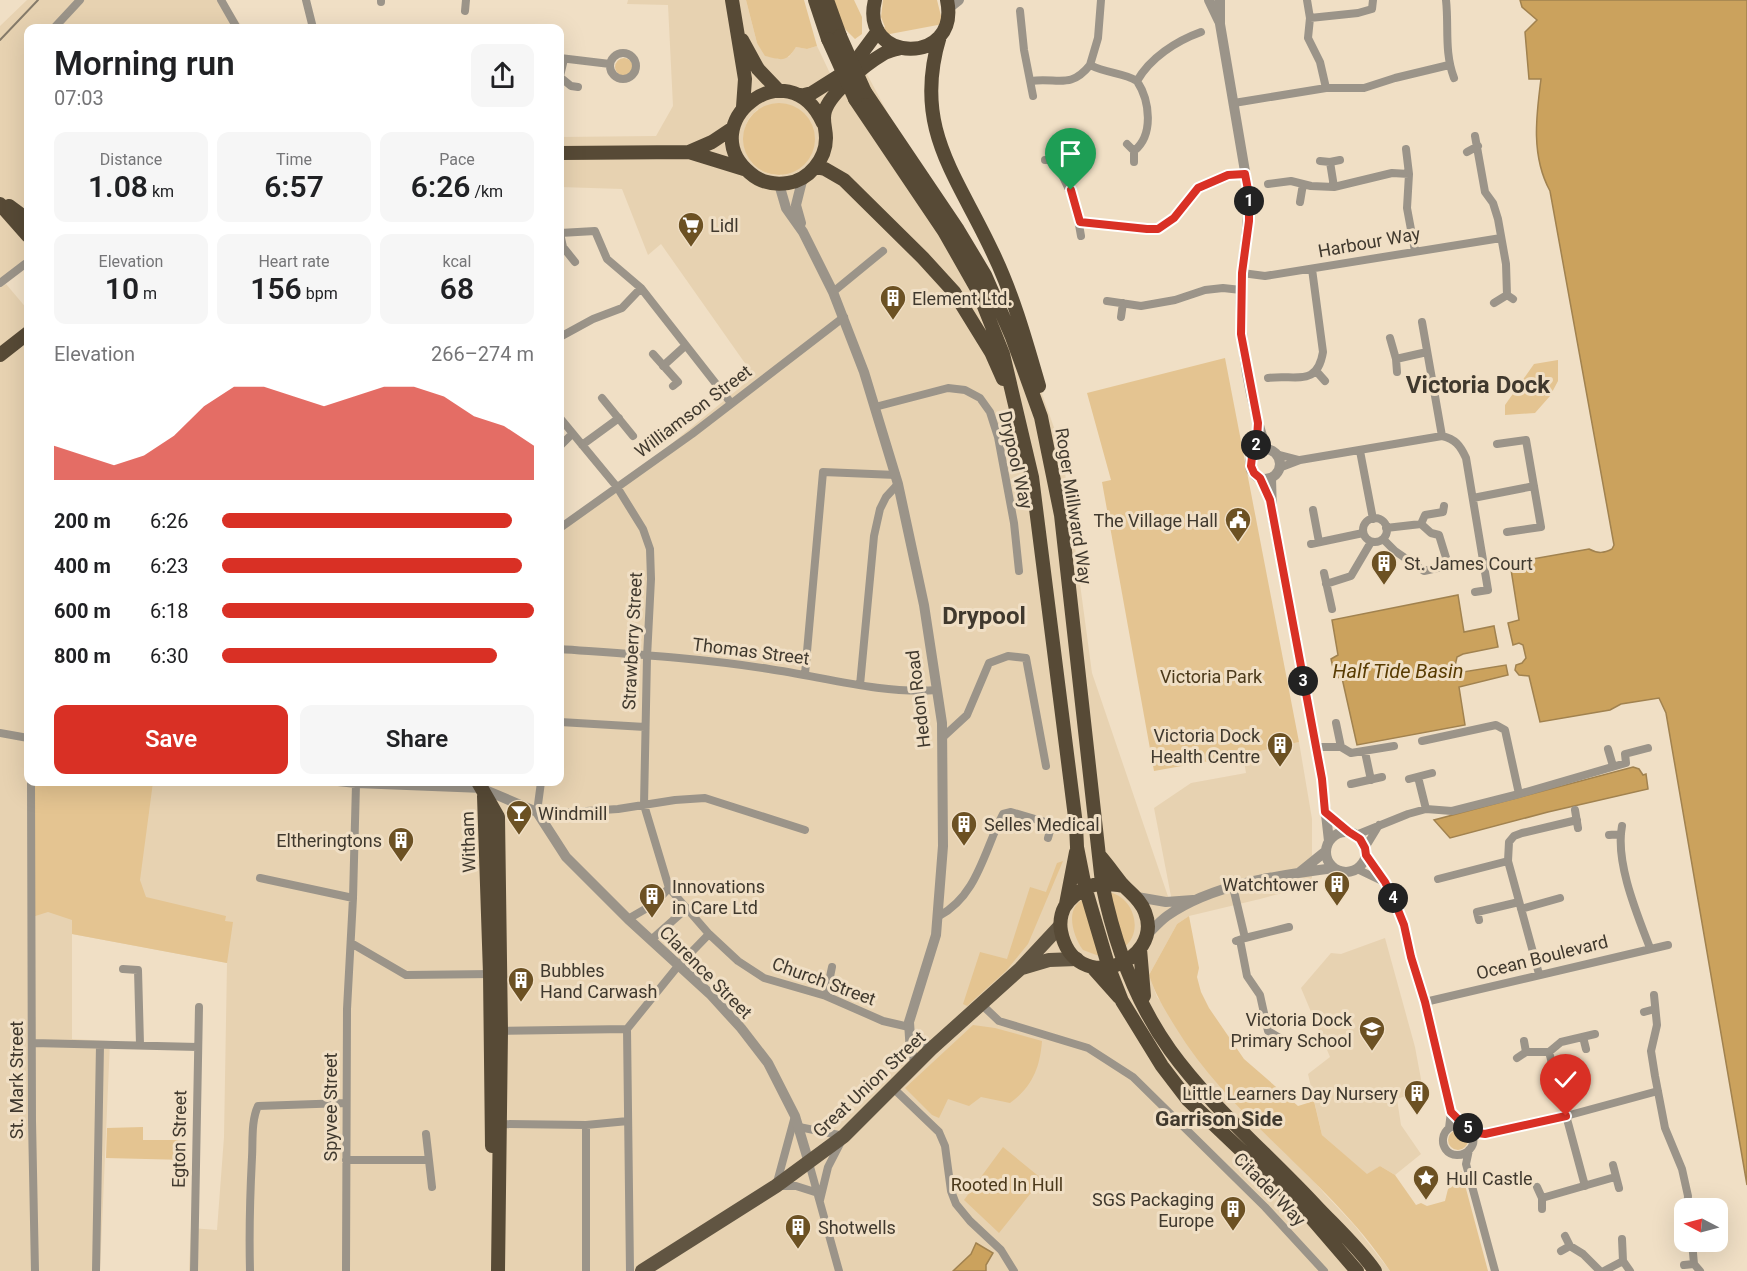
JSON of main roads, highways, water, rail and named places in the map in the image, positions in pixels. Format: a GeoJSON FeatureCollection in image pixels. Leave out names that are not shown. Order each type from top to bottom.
{"type":"FeatureCollection","features":[{"type":"Feature","properties":{"kind":"highway"},"geometry":{"type":"LineString","coordinates":[[732,0],[745,79],[743,107]]}},
{"type":"Feature","properties":{"kind":"highway","name":"Roger Millward Way"},"geometry":{"type":"LineString","coordinates":[[815,0],[860,96],[944,231],[977,289],[1003,354],[1032,477],[1077,847],[1085,887],[1109,968],[1122,1001]]}},
{"type":"Feature","properties":{"kind":"highway","name":"Roger Millward Way"},"geometry":{"type":"LineString","coordinates":[[827,0],[834,37]]}},
{"type":"Feature","properties":{"kind":"highway"},"geometry":{"type":"LineString","coordinates":[[872,3],[878,32],[891,45],[911,50],[922,48],[940,36]]}},
{"type":"Feature","properties":{"kind":"highway"},"geometry":{"type":"LineString","coordinates":[[952,3],[933,58],[932,121],[946,159],[993,252],[1019,318],[1045,407],[1061,515]]}},
{"type":"Feature","properties":{"kind":"highway"},"geometry":{"type":"LineString","coordinates":[[800,96],[812,93],[850,69],[878,32]]}},
{"type":"Feature","properties":{"kind":"highway"},"geometry":{"type":"LineString","coordinates":[[738,33],[758,69],[779,91]]}},
{"type":"Feature","properties":{"kind":"highway"},"geometry":{"type":"LineString","coordinates":[[564,153],[689,152],[744,169],[766,183],[792,183],[815,167],[823,154],[826,138],[824,113],[829,100],[884,53],[900,48]]}},
{"type":"Feature","properties":{"kind":"highway"},"geometry":{"type":"LineString","coordinates":[[744,169],[734,150],[733,128],[743,107],[753,98],[766,92],[779,91],[800,96],[814,107],[824,123]]}},
{"type":"Feature","properties":{"kind":"highway","name":"Roger Millward Way"},"geometry":{"type":"LineString","coordinates":[[860,96],[958,230],[986,275],[1012,337],[1041,417],[1061,515],[1102,883],[1110,922],[1124,963],[1146,1010],[1170,1050],[1219,1108],[1301,1189],[1375,1271]]}},
{"type":"Feature","properties":{"kind":"highway"},"geometry":{"type":"LineString","coordinates":[[689,152],[712,142],[733,128]]}},
{"type":"Feature","properties":{"kind":"highway"},"geometry":{"type":"LineString","coordinates":[[815,167],[844,180],[954,292],[991,352],[1019,417]]}},
{"type":"Feature","properties":{"kind":"highway"},"geometry":{"type":"LineString","coordinates":[[0,199],[24,217]]}},
{"type":"Feature","properties":{"kind":"highway"},"geometry":{"type":"LineString","coordinates":[[0,204],[24,231]]}},
{"type":"Feature","properties":{"kind":"highway"},"geometry":{"type":"LineString","coordinates":[[0,355],[24,336]]}},
{"type":"Feature","properties":{"kind":"highway","name":"Witham"},"geometry":{"type":"LineString","coordinates":[[480,786],[495,974]]}},
{"type":"Feature","properties":{"kind":"highway","name":"Witham"},"geometry":{"type":"LineString","coordinates":[[481,786],[498,817],[494,1271]]}},
{"type":"Feature","properties":{"kind":"highway","name":"Roger Millward Way"},"geometry":{"type":"LineString","coordinates":[[1060,926],[1077,847]]}},
{"type":"Feature","properties":{"kind":"highway"},"geometry":{"type":"LineString","coordinates":[[1094,969],[1109,968],[1124,963],[1140,949],[1146,935],[1146,915],[1137,897],[1124,886],[1099,855]]}},
{"type":"Feature","properties":{"kind":"highway"},"geometry":{"type":"LineString","coordinates":[[1066,904],[1085,887],[1102,883],[1124,886]]}},
{"type":"Feature","properties":{"kind":"highway"},"geometry":{"type":"LineString","coordinates":[[1060,926],[1063,941],[1077,959]]}},
{"type":"Feature","properties":{"kind":"highway","name":"Roger Millward Way"},"geometry":{"type":"LineString","coordinates":[[1140,949],[1146,1010]]}},
{"type":"Feature","properties":{"kind":"highway","name":"Roger Millward Way"},"geometry":{"type":"LineString","coordinates":[[1077,959],[1094,969],[1122,1001],[1162,1066],[1188,1100],[1307,1213],[1357,1271]]}},
{"type":"Feature","properties":{"kind":"highway","name":"Witham"},"geometry":{"type":"LineString","coordinates":[[496,1124],[498,1271]]}},
{"type":"Feature","properties":{"kind":"main road","name":"Great Union Street"},"geometry":{"type":"LineString","coordinates":[[642,1271],[776,1186],[844,1136],[931,1049],[1020,969],[1060,926]]}},
{"type":"Feature","properties":{"kind":"main road","name":"Great Union Street"},"geometry":{"type":"LineString","coordinates":[[1020,969],[1049,960],[1077,959]]}},
{"type":"Feature","properties":{"kind":"water"},"geometry":{"type":"Polygon","coordinates":[[[1520,0],[1747,0],[1747,1185],[1666,713],[1659,698],[1621,704],[1610,710],[1540,722],[1529,676],[1519,675],[1515,670],[1516,665],[1522,663],[1526,658],[1523,645],[1519,643],[1513,645],[1508,623],[1519,620],[1510,563],[1589,549],[1604,552],[1612,549],[1614,545],[1550,191],[1537,150],[1541,79],[1529,79],[1525,32],[1537,20],[1522,7],[1520,0]]]}},
{"type":"Feature","properties":{"kind":"water","name":"Half Tide Basin"},"geometry":{"type":"Polygon","coordinates":[[[1458,595],[1464,632],[1494,626],[1498,647],[1457,657],[1455,666],[1457,673],[1506,665],[1508,675],[1459,687],[1465,725],[1357,745],[1342,678],[1335,677],[1331,659],[1338,655],[1332,620],[1458,595]]]}},
{"type":"Feature","properties":{"kind":"water"},"geometry":{"type":"Polygon","coordinates":[[[1633,767],[1639,769],[1643,775],[1646,774],[1648,789],[1450,838],[1434,820],[1633,767]]]}},
{"type":"Feature","properties":{"kind":"water"},"geometry":{"type":"Polygon","coordinates":[[[976,1243],[993,1253],[986,1265],[986,1271],[953,1271],[971,1254],[976,1243]]]}},
{"type":"Feature","properties":{"kind":"railway"},"geometry":{"type":"LineString","coordinates":[[0,40],[38,0]]}},
{"type":"Feature","properties":{"kind":"place","name":"Lidl"},"geometry":{"type":"Point","coordinates":[691,248]}},
{"type":"Feature","properties":{"kind":"place","name":"Element Ltd."},"geometry":{"type":"Point","coordinates":[893,321]}},
{"type":"Feature","properties":{"kind":"place","name":"The Village Hall"},"geometry":{"type":"Point","coordinates":[1238,543]}},
{"type":"Feature","properties":{"kind":"place","name":"St. James Court"},"geometry":{"type":"Point","coordinates":[1384,586]}},
{"type":"Feature","properties":{"kind":"place","name":"Victoria Dock Health Centre"},"geometry":{"type":"Point","coordinates":[1280,768]}},
{"type":"Feature","properties":{"kind":"place","name":"Windmill"},"geometry":{"type":"Point","coordinates":[519,836]}},
{"type":"Feature","properties":{"kind":"place","name":"Selles Medical"},"geometry":{"type":"Point","coordinates":[964,847]}},
{"type":"Feature","properties":{"kind":"place","name":"Eltheringtons"},"geometry":{"type":"Point","coordinates":[401,863]}},
{"type":"Feature","properties":{"kind":"place","name":"Watchtower"},"geometry":{"type":"Point","coordinates":[1337,907]}},
{"type":"Feature","properties":{"kind":"place","name":"Innovations in Care Ltd"},"geometry":{"type":"Point","coordinates":[652,919]}},
{"type":"Feature","properties":{"kind":"place","name":"Bubbles Hand Carwash"},"geometry":{"type":"Point","coordinates":[521,1003]}},
{"type":"Feature","properties":{"kind":"place","name":"Victoria Dock Primary School"},"geometry":{"type":"Point","coordinates":[1372,1052]}},
{"type":"Feature","properties":{"kind":"place","name":"Little Learners Day Nursery"},"geometry":{"type":"Point","coordinates":[1417,1116]}},
{"type":"Feature","properties":{"kind":"place","name":"Hull Castle"},"geometry":{"type":"Point","coordinates":[1426,1201]}},
{"type":"Feature","properties":{"kind":"place","name":"SGS Packaging Europe"},"geometry":{"type":"Point","coordinates":[1233,1232]}},
{"type":"Feature","properties":{"kind":"place","name":"Shotwells"},"geometry":{"type":"Point","coordinates":[798,1250]}},
{"type":"Feature","properties":{"kind":"district","name":"Victoria Dock"},"geometry":{"type":"Point","coordinates":[1478,385]}},
{"type":"Feature","properties":{"kind":"district","name":"Drypool"},"geometry":{"type":"Point","coordinates":[984,616]}},
{"type":"Feature","properties":{"kind":"district","name":"Garrison Side"},"geometry":{"type":"Point","coordinates":[1219,1119]}},
{"type":"Feature","properties":{"kind":"park label","name":"Victoria Park"},"geometry":{"type":"Point","coordinates":[1211,676]}},
{"type":"Feature","properties":{"kind":"park label","name":"Rooted In Hull"},"geometry":{"type":"Point","coordinates":[1007,1184]}}]}
